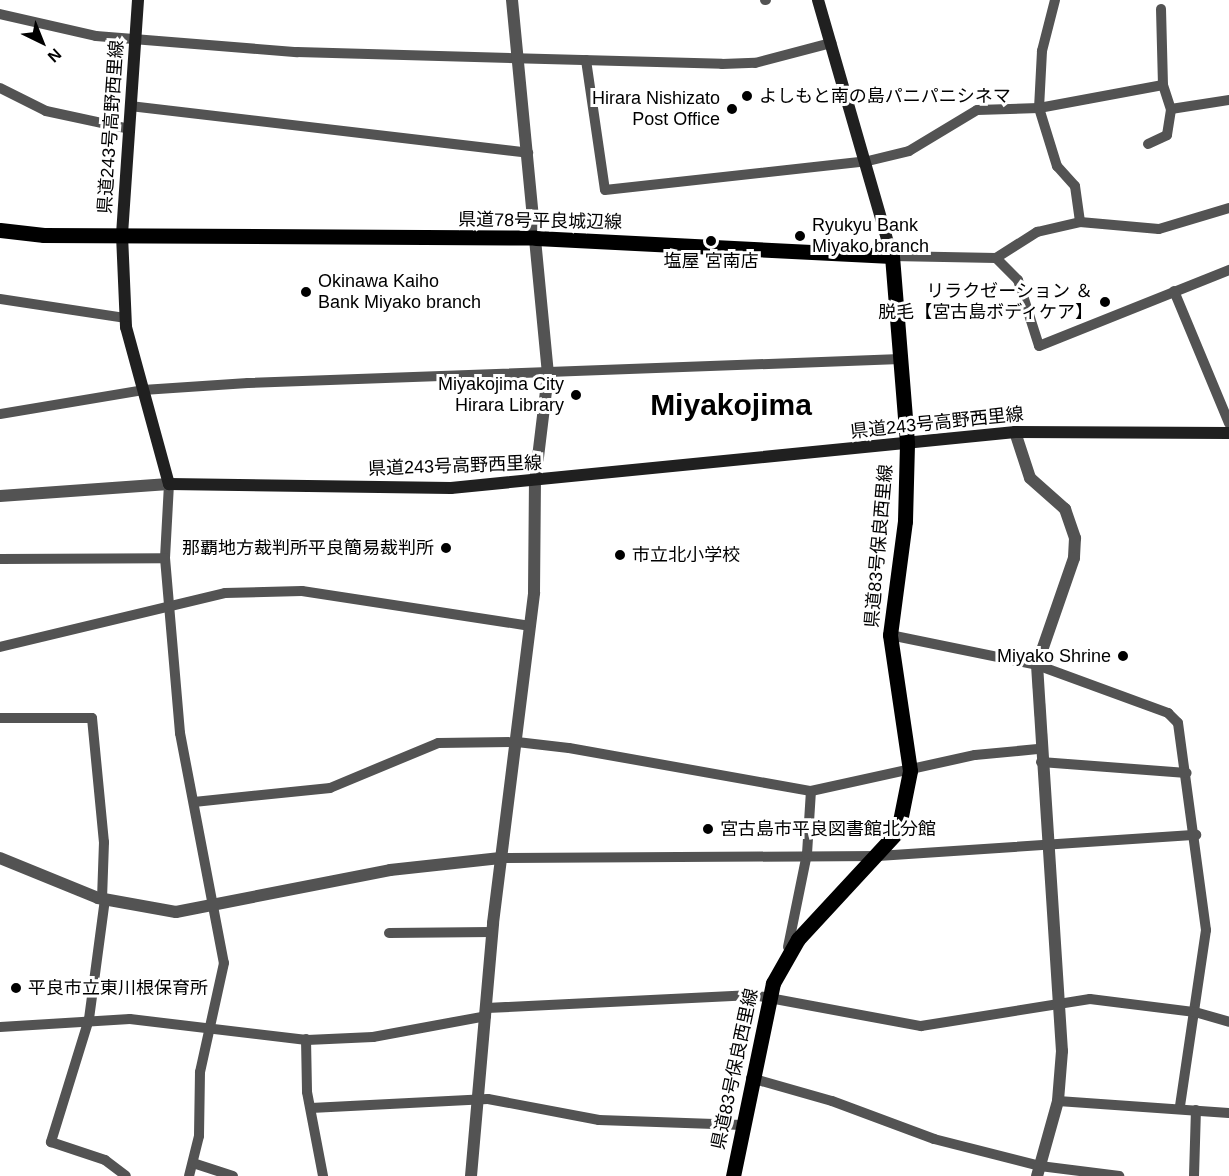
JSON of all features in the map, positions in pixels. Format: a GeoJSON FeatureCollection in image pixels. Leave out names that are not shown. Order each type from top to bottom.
{"type":"FeatureCollection","features":[{"type":"Feature","properties":{"kind":"main road","name":"県道243号高野西里線"},"geometry":{"type":"LineString","coordinates":[[138,0],[122,235],[125,318],[142,390],[169,484],[451,488],[535,482],[1015,432],[1229,433]]}},
{"type":"Feature","properties":{"kind":"main road"},"geometry":{"type":"LineString","coordinates":[[818,0],[868,161],[892,256],[907,444]]}},
{"type":"Feature","properties":{"kind":"main road","name":"県道78号平良城辺線"},"geometry":{"type":"LineString","coordinates":[[0,230],[122,235],[536,238],[892,256]]}},
{"type":"Feature","properties":{"kind":"main road","name":"県道83号保良西里線"},"geometry":{"type":"LineString","coordinates":[[733,1176],[751,1078],[770,997],[784,964],[798,939],[878,856],[898,831],[910,771],[890,635],[905,521],[907,444]]}},
{"type":"Feature","properties":{"kind":"street"},"geometry":{"type":"LineString","coordinates":[[471,1176],[480,1099],[492,932],[530,626],[535,482],[548,374],[521,55],[512,0]]}},
{"type":"Feature","properties":{"kind":"street"},"geometry":{"type":"LineString","coordinates":[[1055,0],[1042,51],[1039,108],[1057,166],[1075,186],[1080,222]]}},
{"type":"Feature","properties":{"kind":"street"},"geometry":{"type":"LineString","coordinates":[[1148,144],[1167,135],[1171,109],[1162,85],[1161,9]]}},
{"type":"Feature","properties":{"kind":"street"},"geometry":{"type":"LineString","coordinates":[[0,14],[134,40],[297,52],[521,55],[586,60],[755,63],[831,43]]}},
{"type":"Feature","properties":{"kind":"street"},"geometry":{"type":"LineString","coordinates":[[586,60],[605,190],[868,161],[909,151],[977,110],[1039,108],[1162,85]]}},
{"type":"Feature","properties":{"kind":"street"},"geometry":{"type":"LineString","coordinates":[[0,87],[46,111],[129,129]]}},
{"type":"Feature","properties":{"kind":"street"},"geometry":{"type":"LineString","coordinates":[[1171,109],[1229,100]]}},
{"type":"Feature","properties":{"kind":"street"},"geometry":{"type":"LineString","coordinates":[[130,106],[528,153]]}},
{"type":"Feature","properties":{"kind":"street"},"geometry":{"type":"LineString","coordinates":[[892,256],[996,258],[1037,232],[1080,222],[1159,229],[1229,208]]}},
{"type":"Feature","properties":{"kind":"street"},"geometry":{"type":"LineString","coordinates":[[996,258],[1018,280],[1039,346],[1229,270]]}},
{"type":"Feature","properties":{"kind":"street"},"geometry":{"type":"LineString","coordinates":[[1174,291],[1229,423]]}},
{"type":"Feature","properties":{"kind":"street"},"geometry":{"type":"LineString","coordinates":[[0,299],[125,318]]}},
{"type":"Feature","properties":{"kind":"street"},"geometry":{"type":"LineString","coordinates":[[0,414],[142,390],[901,359]]}},
{"type":"Feature","properties":{"kind":"street"},"geometry":{"type":"LineString","coordinates":[[1015,432],[1030,478],[1065,509],[1076,538],[1074,558],[1037,665],[1045,849],[1062,1051],[1058,1101],[1039,1171]]}},
{"type":"Feature","properties":{"kind":"street"},"geometry":{"type":"LineString","coordinates":[[0,496],[169,484],[165,558],[180,733],[215,905],[224,963],[200,1072],[193,1163],[189,1176]]}},
{"type":"Feature","properties":{"kind":"street"},"geometry":{"type":"LineString","coordinates":[[0,559],[165,558]]}},
{"type":"Feature","properties":{"kind":"street"},"geometry":{"type":"LineString","coordinates":[[0,646],[225,593],[302,591],[530,626]]}},
{"type":"Feature","properties":{"kind":"street"},"geometry":{"type":"LineString","coordinates":[[890,635],[1037,665],[1168,713],[1178,723],[1196,835],[1206,930],[1180,1107]]}},
{"type":"Feature","properties":{"kind":"street"},"geometry":{"type":"LineString","coordinates":[[0,717],[92,718],[104,842],[103,899],[89,1019],[51,1142],[105,1160],[126,1176]]}},
{"type":"Feature","properties":{"kind":"street"},"geometry":{"type":"LineString","coordinates":[[194,802],[330,788],[438,743],[517,742],[684,764],[811,791],[975,755],[1040,756],[1187,773]]}},
{"type":"Feature","properties":{"kind":"street"},"geometry":{"type":"LineString","coordinates":[[784,964],[807,854],[811,791]]}},
{"type":"Feature","properties":{"kind":"street"},"geometry":{"type":"LineString","coordinates":[[0,858],[103,899],[176,912],[390,870],[500,858],[807,854],[878,856],[1045,849],[1196,835]]}},
{"type":"Feature","properties":{"kind":"street"},"geometry":{"type":"LineString","coordinates":[[389,933],[492,932]]}},
{"type":"Feature","properties":{"kind":"street"},"geometry":{"type":"LineString","coordinates":[[0,1027],[89,1019],[211,1027],[306,1039],[373,1037],[486,1012],[630,998],[770,997],[921,1026],[1057,1002],[1090,999],[1195,1012],[1229,1022]]}},
{"type":"Feature","properties":{"kind":"street"},"geometry":{"type":"LineString","coordinates":[[306,1039],[311,1108],[323,1176]]}},
{"type":"Feature","properties":{"kind":"street"},"geometry":{"type":"LineString","coordinates":[[751,1078],[832,1101],[934,1140],[1039,1171],[1119,1176]]}},
{"type":"Feature","properties":{"kind":"street"},"geometry":{"type":"LineString","coordinates":[[311,1108],[480,1099],[599,1120],[742,1125]]}},
{"type":"Feature","properties":{"kind":"street"},"geometry":{"type":"LineString","coordinates":[[1058,1101],[1180,1107],[1229,1113]]}},
{"type":"Feature","properties":{"kind":"street"},"geometry":{"type":"LineString","coordinates":[[1194,1176],[1196,1110]]}},
{"type":"Feature","properties":{"kind":"street"},"geometry":{"type":"LineString","coordinates":[[193,1163],[233,1176]]}},
{"type":"Feature","properties":{"kind":"place","name":"よしもと南の島パニパニシネマ"},"geometry":{"type":"Point","coordinates":[747,96]}},
{"type":"Feature","properties":{"kind":"place","name":"Hirara Nishizato Post Office"},"geometry":{"type":"Point","coordinates":[732,109]}},
{"type":"Feature","properties":{"kind":"place","name":"Ryukyu Bank Miyako branch"},"geometry":{"type":"Point","coordinates":[800,236]}},
{"type":"Feature","properties":{"kind":"place","name":"塩屋 宮南店"},"geometry":{"type":"Point","coordinates":[711,241]}},
{"type":"Feature","properties":{"kind":"place","name":"Okinawa Kaiho Bank Miyako branch"},"geometry":{"type":"Point","coordinates":[306,292]}},
{"type":"Feature","properties":{"kind":"place","name":"リラクゼーション ＆ 脱毛【宮古島ボディケア】"},"geometry":{"type":"Point","coordinates":[1105,302]}},
{"type":"Feature","properties":{"kind":"place","name":"Miyakojima City Hirara Library"},"geometry":{"type":"Point","coordinates":[576,395]}},
{"type":"Feature","properties":{"kind":"place","name":"那覇地方裁判所平良簡易裁判所"},"geometry":{"type":"Point","coordinates":[446,548]}},
{"type":"Feature","properties":{"kind":"place","name":"市立北小学校"},"geometry":{"type":"Point","coordinates":[620,555]}},
{"type":"Feature","properties":{"kind":"place","name":"Miyako Shrine"},"geometry":{"type":"Point","coordinates":[1123,656]}},
{"type":"Feature","properties":{"kind":"place","name":"宮古島市平良図書館北分館"},"geometry":{"type":"Point","coordinates":[708,829]}},
{"type":"Feature","properties":{"kind":"place","name":"平良市立東川根保育所"},"geometry":{"type":"Point","coordinates":[16,988]}},
{"type":"Feature","properties":{"kind":"district","name":"Miyakojima"},"geometry":{"type":"Point","coordinates":[731,405]}}]}
